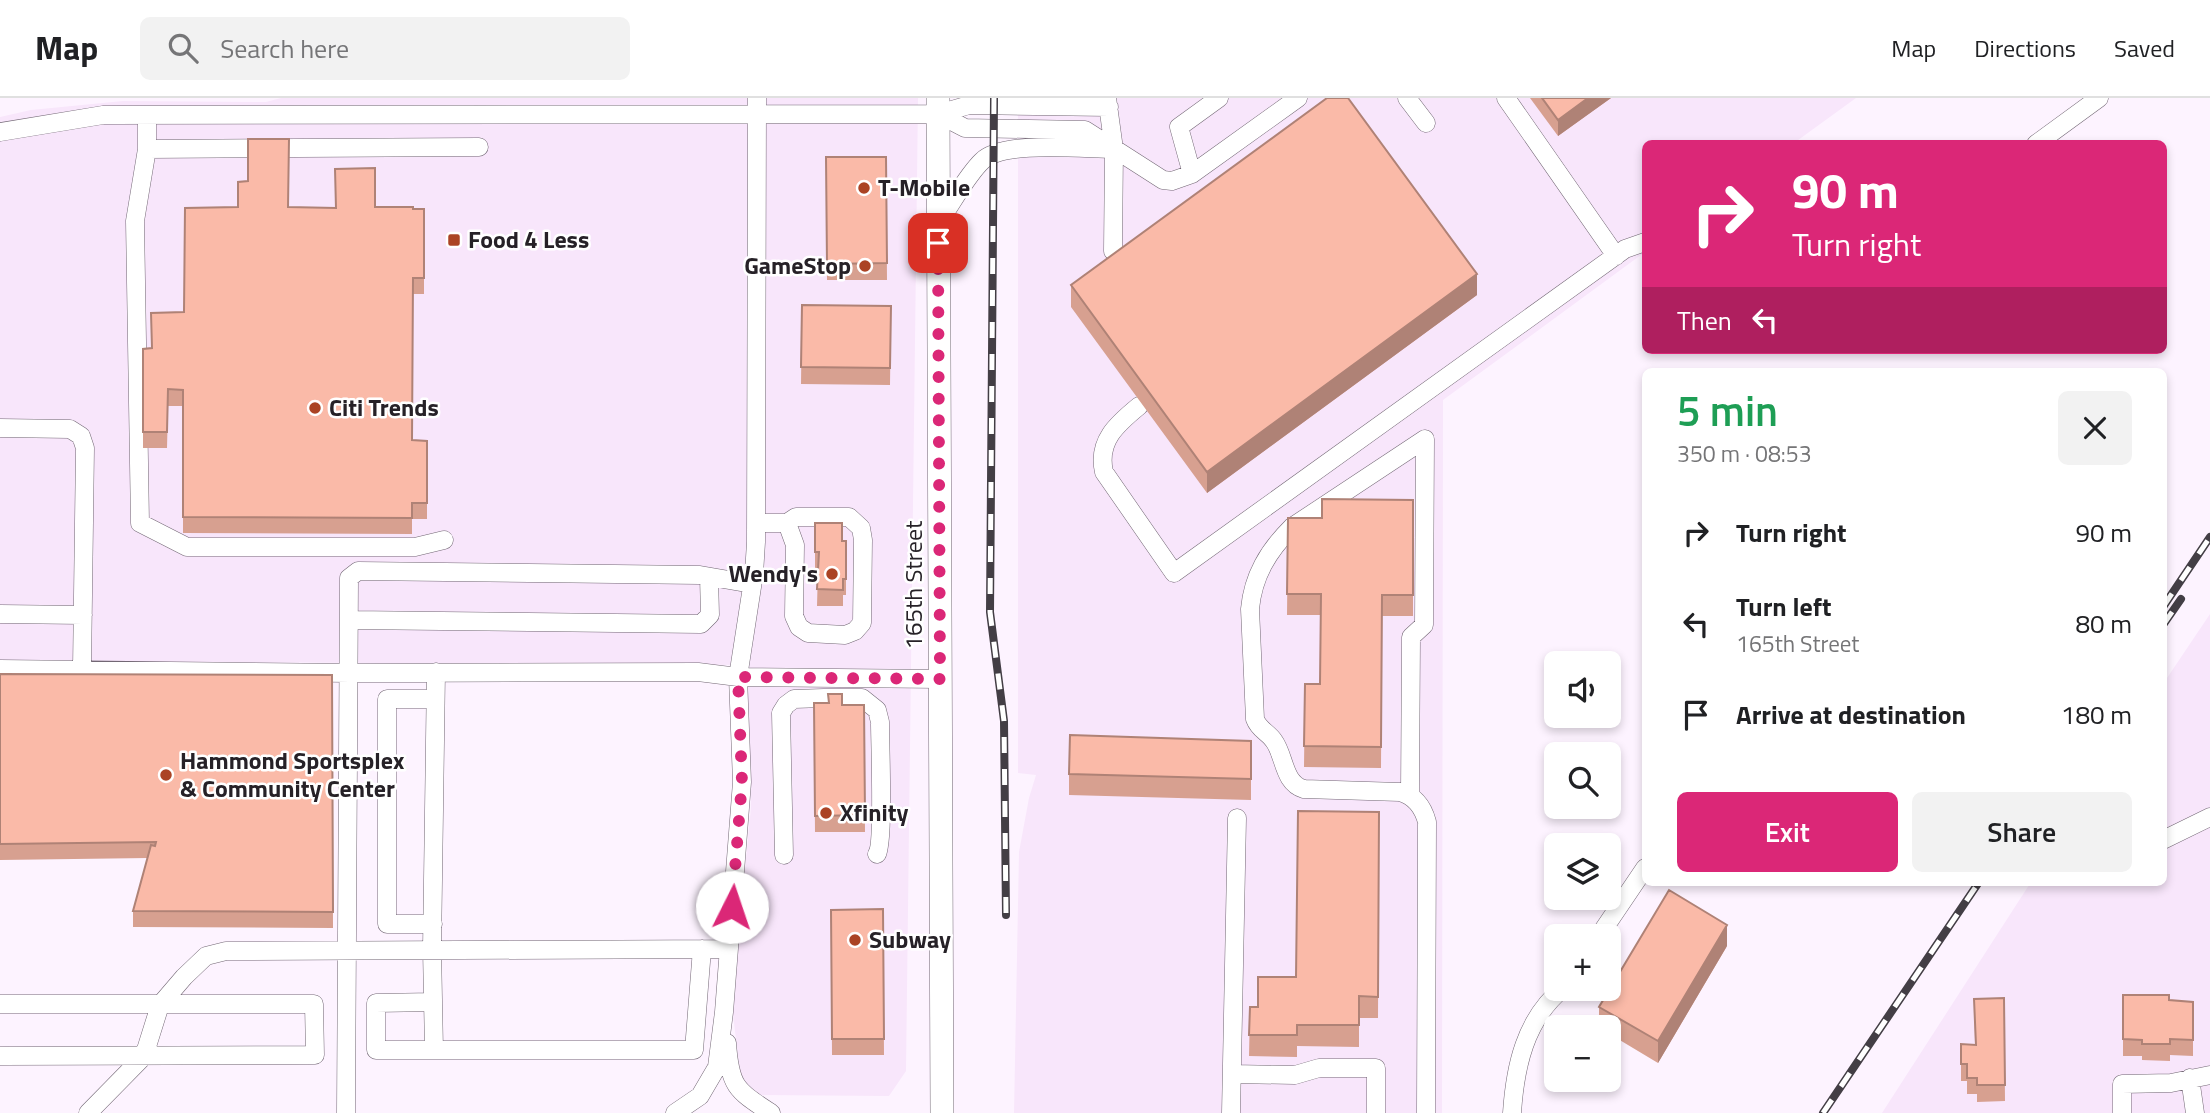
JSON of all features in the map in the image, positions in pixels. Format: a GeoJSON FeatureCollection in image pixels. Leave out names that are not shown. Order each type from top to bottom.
{"type":"FeatureCollection","features":[{"type":"Feature","properties":{"kind":"main road","name":"165th Street"},"geometry":{"type":"LineString","coordinates":[[938,106],[942,1113]]}},
{"type":"Feature","properties":{"kind":"street"},"geometry":{"type":"LineString","coordinates":[[85,117],[86,98]]}},
{"type":"Feature","properties":{"kind":"street"},"geometry":{"type":"LineString","coordinates":[[1192,174],[1179,127],[1219,98]]}},
{"type":"Feature","properties":{"kind":"street"},"geometry":{"type":"LineString","coordinates":[[1408,98],[1426,123]]}},
{"type":"Feature","properties":{"kind":"street"},"geometry":{"type":"LineString","coordinates":[[1506,98],[1616,256]]}},
{"type":"Feature","properties":{"kind":"street"},"geometry":{"type":"LineString","coordinates":[[2041,140],[2099,98]]}},
{"type":"Feature","properties":{"kind":"street"},"geometry":{"type":"LineString","coordinates":[[938,106],[965,128],[1085,131],[1163,180],[1172,181],[1192,174],[1292,100]]}},
{"type":"Feature","properties":{"kind":"street"},"geometry":{"type":"LineString","coordinates":[[0,132],[103,115],[323,106],[938,106],[1108,102],[1114,149],[1113,251]]}},
{"type":"Feature","properties":{"kind":"street"},"geometry":{"type":"LineString","coordinates":[[675,1113],[700,1096],[710,1082],[717,1067],[724,1012],[742,782],[738,677],[752,584],[756,523],[757,106]]}},
{"type":"Feature","properties":{"kind":"street"},"geometry":{"type":"LineString","coordinates":[[147,115],[147,149],[135,221],[140,523],[187,547],[415,547],[443,540]]}},
{"type":"Feature","properties":{"kind":"street"},"geometry":{"type":"LineString","coordinates":[[147,149],[479,147]]}},
{"type":"Feature","properties":{"kind":"street"},"geometry":{"type":"LineString","coordinates":[[938,223],[982,161],[994,153],[1020,148],[1114,149]]}},
{"type":"Feature","properties":{"kind":"street"},"geometry":{"type":"LineString","coordinates":[[1139,406],[1118,424],[1108,437],[1102,448],[1101,460],[1104,472],[1174,573],[1625,249],[1642,243]]}},
{"type":"Feature","properties":{"kind":"street"},"geometry":{"type":"LineString","coordinates":[[0,428],[70,429],[81,436],[85,448],[82,669]]}},
{"type":"Feature","properties":{"kind":"street"},"geometry":{"type":"LineString","coordinates":[[1410,795],[1411,636],[1424,625],[1425,439],[1292,527],[1274,545],[1263,563],[1251,593],[1250,610],[1255,719],[1258,728],[1274,740],[1296,787],[1401,792],[1410,795],[1420,804],[1427,822],[1426,1113]]}},
{"type":"Feature","properties":{"kind":"street"},"geometry":{"type":"LineString","coordinates":[[756,523],[787,523],[796,517],[849,517],[860,527],[863,540],[862,623],[855,631],[845,635],[808,633],[799,627],[794,616],[796,545],[787,523]]}},
{"type":"Feature","properties":{"kind":"street"},"geometry":{"type":"LineString","coordinates":[[346,1113],[349,578],[358,571],[709,577],[752,584]]}},
{"type":"Feature","properties":{"kind":"street"},"geometry":{"type":"LineString","coordinates":[[349,620],[701,624],[709,615],[709,577]]}},
{"type":"Feature","properties":{"kind":"street"},"geometry":{"type":"LineString","coordinates":[[0,614],[83,615]]}},
{"type":"Feature","properties":{"kind":"street"},"geometry":{"type":"LineString","coordinates":[[0,669],[350,673],[698,672],[738,677],[940,679]]}},
{"type":"Feature","properties":{"kind":"street"},"geometry":{"type":"LineString","coordinates":[[434,1050],[432,924],[436,671]]}},
{"type":"Feature","properties":{"kind":"street"},"geometry":{"type":"LineString","coordinates":[[784,855],[781,713],[794,699],[862,698],[877,710],[880,722],[880,849],[877,854]]}},
{"type":"Feature","properties":{"kind":"street"},"geometry":{"type":"LineString","coordinates":[[432,924],[387,924],[387,699],[435,699]]}},
{"type":"Feature","properties":{"kind":"street"},"geometry":{"type":"LineString","coordinates":[[2167,838],[2210,817]]}},
{"type":"Feature","properties":{"kind":"street"},"geometry":{"type":"LineString","coordinates":[[1231,1113],[1237,818]]}},
{"type":"Feature","properties":{"kind":"street"},"geometry":{"type":"LineString","coordinates":[[1607,924],[1642,873]]}},
{"type":"Feature","properties":{"kind":"street"},"geometry":{"type":"LineString","coordinates":[[433,1002],[376,1003],[376,1050],[694,1050],[702,948]]}},
{"type":"Feature","properties":{"kind":"street"},"geometry":{"type":"LineString","coordinates":[[88,1113],[145,1056],[160,1005],[206,956],[226,951],[347,949],[729,948]]}},
{"type":"Feature","properties":{"kind":"street"},"geometry":{"type":"LineString","coordinates":[[1512,1113],[1520,1053],[1548,1001]]}},
{"type":"Feature","properties":{"kind":"street"},"geometry":{"type":"LineString","coordinates":[[0,1004],[314,1004],[314,1055],[0,1056]]}},
{"type":"Feature","properties":{"kind":"street"},"geometry":{"type":"LineString","coordinates":[[724,1012],[729,1064],[739,1092],[771,1113]]}},
{"type":"Feature","properties":{"kind":"street"},"geometry":{"type":"LineString","coordinates":[[1232,1073],[1296,1075],[1319,1068],[1377,1068],[1376,1113]]}},
{"type":"Feature","properties":{"kind":"street"},"geometry":{"type":"LineString","coordinates":[[2122,1113],[2122,1084],[2171,1083],[2210,1075]]}},
{"type":"Feature","properties":{"kind":"street"},"geometry":{"type":"LineString","coordinates":[[2190,1078],[2195,1113]]}},
{"type":"Feature","properties":{"kind":"shaded area"},"geometry":{"type":"Polygon","coordinates":[[[281,98],[918,98],[906,1071],[889,1096],[755,1095],[741,1081],[732,1006],[751,807],[747,665],[0,661],[0,117],[31,110],[123,101],[266,102],[281,98]]]}},
{"type":"Feature","properties":{"kind":"shaded area"},"geometry":{"type":"Polygon","coordinates":[[[1018,98],[1856,98],[1798,140],[1642,140],[1642,254],[1443,400],[1442,1113],[1014,1113],[1019,852],[1036,775],[1018,773],[1018,98]]]}},
{"type":"Feature","properties":{"kind":"shaded area"},"geometry":{"type":"Polygon","coordinates":[[[2210,614],[2210,1113],[1882,1113],[2028,886],[2167,886],[2167,678],[2210,614]]]}},
{"type":"Feature","properties":{"kind":"building"},"geometry":{"type":"Polygon","coordinates":[[[1327,98],[1348,98],[1477,274],[1207,472],[1071,285],[1327,98]]]}},
{"type":"Feature","properties":{"kind":"building"},"geometry":{"type":"Polygon","coordinates":[[[1542,98],[1588,98],[1558,120],[1542,98]]]}},
{"type":"Feature","properties":{"kind":"building"},"geometry":{"type":"Polygon","coordinates":[[[248,139],[289,139],[288,207],[336,208],[335,169],[375,168],[375,207],[424,209],[424,278],[413,278],[412,440],[427,441],[427,503],[412,503],[412,518],[183,517],[183,390],[168,389],[167,432],[143,432],[143,349],[152,348],[151,313],[184,312],[185,208],[238,207],[238,182],[248,181],[248,139]]]}},
{"type":"Feature","properties":{"kind":"building"},"geometry":{"type":"Polygon","coordinates":[[[826,157],[886,157],[887,263],[827,264],[826,157]]]}},
{"type":"Feature","properties":{"kind":"building"},"geometry":{"type":"Polygon","coordinates":[[[802,305],[891,306],[890,368],[801,367],[802,305]]]}},
{"type":"Feature","properties":{"kind":"building"},"geometry":{"type":"Polygon","coordinates":[[[1322,499],[1413,500],[1413,595],[1382,595],[1381,747],[1304,746],[1305,684],[1320,684],[1321,594],[1287,594],[1288,518],[1322,518],[1322,499]]]}},
{"type":"Feature","properties":{"kind":"building","name":"Wendy's"},"geometry":{"type":"Polygon","coordinates":[[[815,523],[842,523],[842,541],[846,541],[846,579],[843,579],[843,590],[817,589],[819,552],[815,552],[815,523]]]}},
{"type":"Feature","properties":{"kind":"building","name":"Hammond Sportsplex & Community Center"},"geometry":{"type":"Polygon","coordinates":[[[0,674],[332,675],[333,912],[133,911],[151,845],[155,846],[156,842],[0,844],[0,674]]]}},
{"type":"Feature","properties":{"kind":"building"},"geometry":{"type":"Polygon","coordinates":[[[828,694],[842,694],[842,705],[864,705],[865,815],[815,816],[814,703],[829,703],[828,694]]]}},
{"type":"Feature","properties":{"kind":"building"},"geometry":{"type":"Polygon","coordinates":[[[1070,735],[1251,741],[1251,779],[1069,774],[1070,735]]]}},
{"type":"Feature","properties":{"kind":"building"},"geometry":{"type":"Polygon","coordinates":[[[1298,811],[1379,812],[1378,997],[1359,996],[1359,1025],[1297,1025],[1297,1035],[1249,1035],[1250,1007],[1258,1007],[1258,977],[1296,977],[1298,811]]]}},
{"type":"Feature","properties":{"kind":"building"},"geometry":{"type":"Polygon","coordinates":[[[1669,890],[1727,925],[1658,1041],[1621,1020],[1621,1015],[1613,1015],[1599,1007],[1603,1001],[1621,1001],[1621,970],[1669,890]]]}},
{"type":"Feature","properties":{"kind":"building"},"geometry":{"type":"Polygon","coordinates":[[[883,909],[884,1039],[832,1039],[831,910],[883,909]]]}},
{"type":"Feature","properties":{"kind":"building"},"geometry":{"type":"Polygon","coordinates":[[[2123,995],[2169,995],[2169,1000],[2193,1002],[2193,1040],[2170,1039],[2170,1044],[2142,1044],[2142,1040],[2123,1039],[2123,995]]]}},
{"type":"Feature","properties":{"kind":"building"},"geometry":{"type":"Polygon","coordinates":[[[2004,998],[2005,1085],[1977,1085],[1977,1078],[1967,1078],[1967,1064],[1961,1064],[1961,1044],[1976,1045],[1974,999],[2004,998]]]}},
{"type":"Feature","properties":{"kind":"railway"},"geometry":{"type":"LineString","coordinates":[[994,98],[990,612],[1004,721],[1006,915]]}},
{"type":"Feature","properties":{"kind":"railway"},"geometry":{"type":"LineString","coordinates":[[2167,601],[2210,537]]}},
{"type":"Feature","properties":{"kind":"railway"},"geometry":{"type":"LineString","coordinates":[[2167,619],[2181,599]]}},
{"type":"Feature","properties":{"kind":"railway"},"geometry":{"type":"LineString","coordinates":[[1823,1113],[1976,886]]}},
{"type":"Feature","properties":{"kind":"place","name":"T-Mobile"},"geometry":{"type":"Point","coordinates":[864,188]}},
{"type":"Feature","properties":{"kind":"place","name":"Food 4 Less"},"geometry":{"type":"Point","coordinates":[454,240]}},
{"type":"Feature","properties":{"kind":"place","name":"GameStop"},"geometry":{"type":"Point","coordinates":[865,266]}},
{"type":"Feature","properties":{"kind":"place","name":"Citi Trends"},"geometry":{"type":"Point","coordinates":[315,408]}},
{"type":"Feature","properties":{"kind":"place","name":"Wendy's"},"geometry":{"type":"Point","coordinates":[832,574]}},
{"type":"Feature","properties":{"kind":"place","name":"Hammond Sportsplex & Community Center"},"geometry":{"type":"Point","coordinates":[166,775]}},
{"type":"Feature","properties":{"kind":"place","name":"Xfinity"},"geometry":{"type":"Point","coordinates":[826,813]}},
{"type":"Feature","properties":{"kind":"place","name":"Subway"},"geometry":{"type":"Point","coordinates":[855,940]}},
{"type":"Feature","properties":{"kind":"route"},"geometry":{"type":"LineString","coordinates":[[732,907],[742,782],[738,677],[940,679],[938,243]]}}]}
